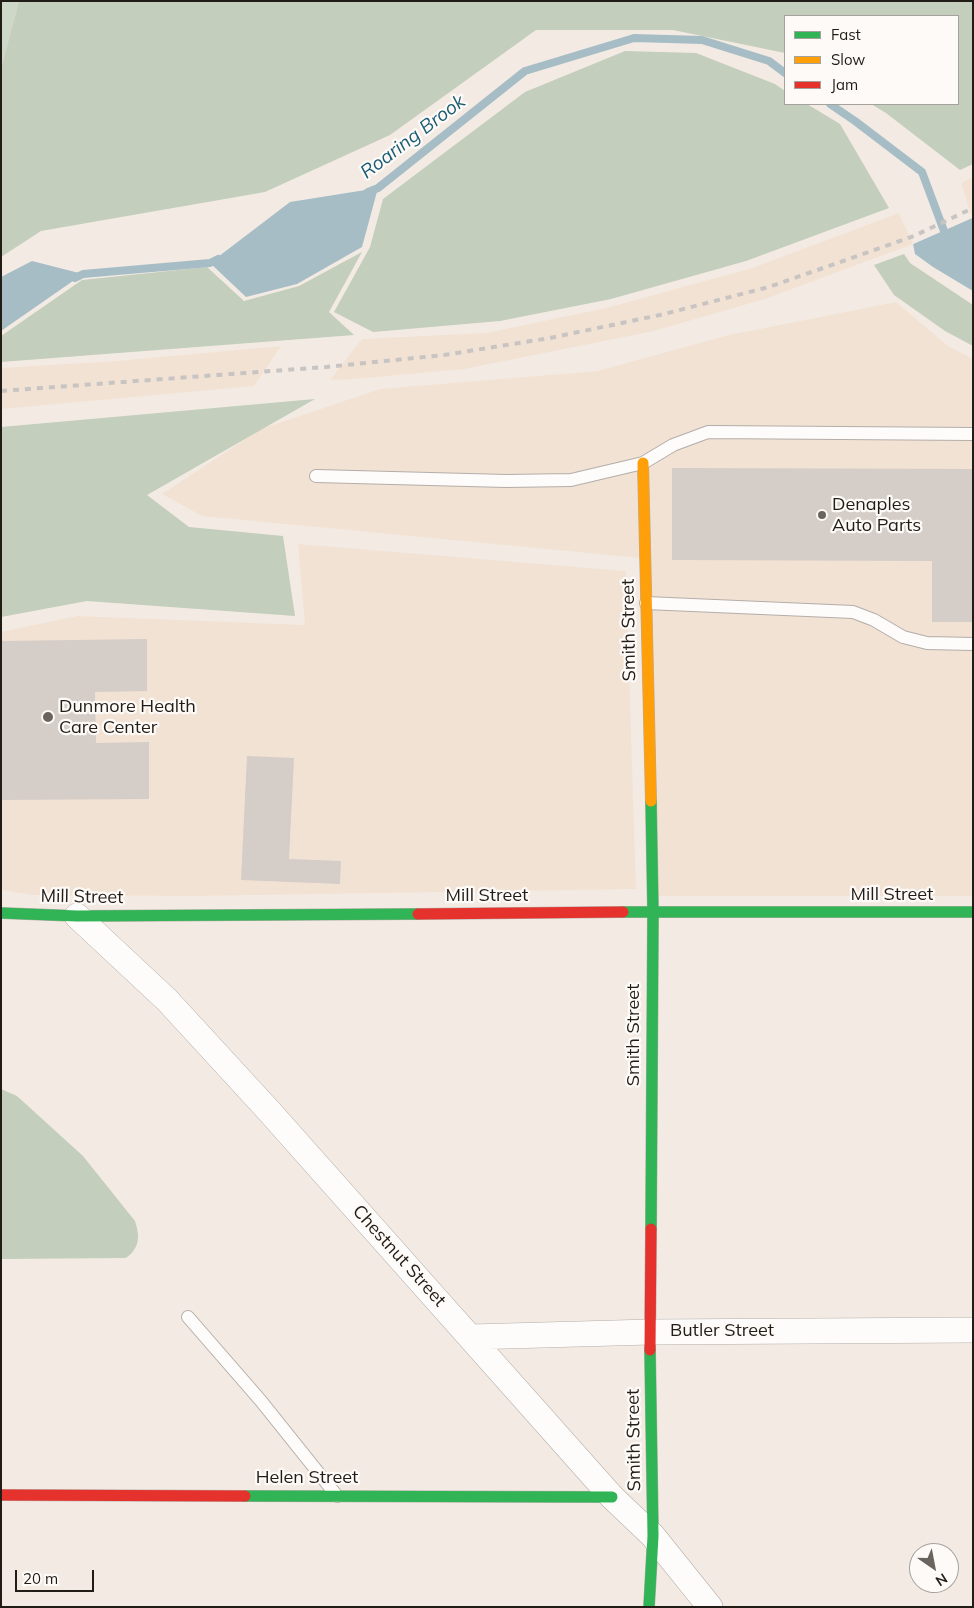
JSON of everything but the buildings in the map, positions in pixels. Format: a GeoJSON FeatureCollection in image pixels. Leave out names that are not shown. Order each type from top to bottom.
{"type":"FeatureCollection","features":[{"type":"Feature","properties":{"kind":"street","name":"Smith Street"},"geometry":{"type":"LineString","coordinates":[[643,463],[652,912],[650,1332],[653,1536],[649,1607]]}},
{"type":"Feature","properties":{"kind":"street","name":"Mill Street"},"geometry":{"type":"LineString","coordinates":[[1,912],[77,916],[973,912]]}},
{"type":"Feature","properties":{"kind":"street","name":"Chestnut Street"},"geometry":{"type":"LineString","coordinates":[[77,916],[167,1000],[269,1111],[612,1496],[653,1536],[710,1607]]}},
{"type":"Feature","properties":{"kind":"street","name":"Butler Street"},"geometry":{"type":"LineString","coordinates":[[471,1337],[650,1332],[973,1330]]}},
{"type":"Feature","properties":{"kind":"street","name":"Helen Street"},"geometry":{"type":"LineString","coordinates":[[1,1495],[612,1496]]}},
{"type":"Feature","properties":{"kind":"lane"},"geometry":{"type":"LineString","coordinates":[[316,476],[506,481],[571,480],[643,463],[673,445],[708,432],[973,434]]}},
{"type":"Feature","properties":{"kind":"lane"},"geometry":{"type":"LineString","coordinates":[[646,604],[853,612],[874,620],[903,637],[927,643],[973,644]]}},
{"type":"Feature","properties":{"kind":"lane"},"geometry":{"type":"LineString","coordinates":[[188,1317],[261,1402],[337,1496]]}},
{"type":"Feature","properties":{"kind":"shaded area"},"geometry":{"type":"Polygon","coordinates":[[[973,177],[973,218],[972,218],[961,183],[973,177]]]}},
{"type":"Feature","properties":{"kind":"shaded area"},"geometry":{"type":"Polygon","coordinates":[[[899,213],[913,244],[765,299],[654,331],[464,369],[330,380],[362,339],[486,333],[606,308],[752,268],[899,213]]]}},
{"type":"Feature","properties":{"kind":"shaded area"},"geometry":{"type":"Polygon","coordinates":[[[896,302],[948,346],[973,359],[973,896],[652,896],[651,559],[202,516],[162,494],[261,429],[380,389],[598,371],[729,335],[896,302]]]}},
{"type":"Feature","properties":{"kind":"shaded area"},"geometry":{"type":"Polygon","coordinates":[[[281,346],[254,386],[1,409],[1,368],[117,361],[281,346]]]}},
{"type":"Feature","properties":{"kind":"shaded area"},"geometry":{"type":"Polygon","coordinates":[[[298,544],[626,571],[636,889],[193,896],[33,895],[1,890],[1,632],[77,616],[305,625],[298,544]]]}},
{"type":"Feature","properties":{"kind":"green space"},"geometry":{"type":"Polygon","coordinates":[[[1,1],[19,1],[1,68],[1,1]]]}},
{"type":"Feature","properties":{"kind":"green space"},"geometry":{"type":"Polygon","coordinates":[[[19,1],[973,1],[973,164],[960,170],[886,113],[873,105],[959,105],[959,15],[784,15],[784,53],[673,30],[536,30],[390,135],[265,192],[41,231],[1,257],[1,68],[19,1]]]}},
{"type":"Feature","properties":{"kind":"green space"},"geometry":{"type":"Polygon","coordinates":[[[625,51],[696,53],[775,84],[784,90],[784,105],[809,105],[840,124],[889,208],[746,261],[611,299],[500,321],[373,332],[334,312],[370,247],[383,199],[525,92],[625,51]]]}},
{"type":"Feature","properties":{"kind":"green space"},"geometry":{"type":"Polygon","coordinates":[[[362,252],[329,312],[354,335],[1,362],[1,336],[82,280],[207,267],[244,301],[299,286],[362,252]]]}},
{"type":"Feature","properties":{"kind":"green space"},"geometry":{"type":"Polygon","coordinates":[[[904,254],[910,263],[973,305],[973,346],[945,331],[894,295],[874,265],[904,254]]]}},
{"type":"Feature","properties":{"kind":"green space"},"geometry":{"type":"Polygon","coordinates":[[[315,399],[147,495],[189,527],[283,536],[295,616],[87,601],[1,617],[1,427],[315,399]]]}},
{"type":"Feature","properties":{"kind":"green space"},"geometry":{"type":"Polygon","coordinates":[[[1,1089],[17,1096],[83,1156],[135,1221],[138,1241],[134,1250],[126,1258],[1,1259],[1,1089]]]}},
{"type":"Feature","properties":{"kind":"water"},"geometry":{"type":"Polygon","coordinates":[[[378,188],[362,247],[297,284],[246,297],[210,263],[290,202],[378,188]]]}},
{"type":"Feature","properties":{"kind":"water"},"geometry":{"type":"Polygon","coordinates":[[[972,218],[973,291],[915,254],[913,244],[972,218]]]}},
{"type":"Feature","properties":{"kind":"water"},"geometry":{"type":"Polygon","coordinates":[[[32,261],[83,274],[1,331],[1,277],[32,261]]]}},
{"type":"Feature","properties":{"kind":"pier"},"geometry":{"type":"Polygon","coordinates":[[[971,216],[972,218],[913,244],[912,242],[971,216]]]}},
{"type":"Feature","properties":{"kind":"waterway","name":"Roaring Brook"},"geometry":{"type":"LineString","coordinates":[[368,192],[378,188],[525,71],[634,38],[702,40],[769,61],[784,72]]}},
{"type":"Feature","properties":{"kind":"waterway","name":"Roaring Brook"},"geometry":{"type":"LineString","coordinates":[[831,105],[922,172],[947,239]]}},
{"type":"Feature","properties":{"kind":"waterway","name":"Roaring Brook"},"geometry":{"type":"LineString","coordinates":[[75,278],[83,274],[210,263],[218,259]]}},
{"type":"Feature","properties":{"kind":"railway"},"geometry":{"type":"LineString","coordinates":[[1,391],[326,367],[444,355],[550,338],[660,315],[769,287],[914,236],[973,208]]}},
{"type":"Feature","properties":{"kind":"traffic: fast"},"geometry":{"type":"LineString","coordinates":[[651,801],[653,912],[651,1229]]}},
{"type":"Feature","properties":{"kind":"traffic: fast"},"geometry":{"type":"LineString","coordinates":[[623,912],[973,912]]}},
{"type":"Feature","properties":{"kind":"traffic: fast"},"geometry":{"type":"LineString","coordinates":[[1,913],[77,916],[418,914]]}},
{"type":"Feature","properties":{"kind":"traffic: fast"},"geometry":{"type":"LineString","coordinates":[[649,1607],[653,1536],[650,1350]]}},
{"type":"Feature","properties":{"kind":"traffic: fast"},"geometry":{"type":"LineString","coordinates":[[245,1496],[612,1497]]}},
{"type":"Feature","properties":{"kind":"traffic: slow"},"geometry":{"type":"LineString","coordinates":[[643,463],[651,801]]}},
{"type":"Feature","properties":{"kind":"traffic: jam"},"geometry":{"type":"LineString","coordinates":[[418,914],[623,912]]}},
{"type":"Feature","properties":{"kind":"traffic: jam"},"geometry":{"type":"LineString","coordinates":[[650,1350],[651,1229]]}},
{"type":"Feature","properties":{"kind":"traffic: jam"},"geometry":{"type":"LineString","coordinates":[[1,1495],[245,1496]]}},
{"type":"Feature","properties":{"kind":"place","name":"Denaples Auto Parts"},"geometry":{"type":"Point","coordinates":[822,515]}},
{"type":"Feature","properties":{"kind":"place","name":"Dunmore Health Care Center"},"geometry":{"type":"Point","coordinates":[48,717]}}]}
